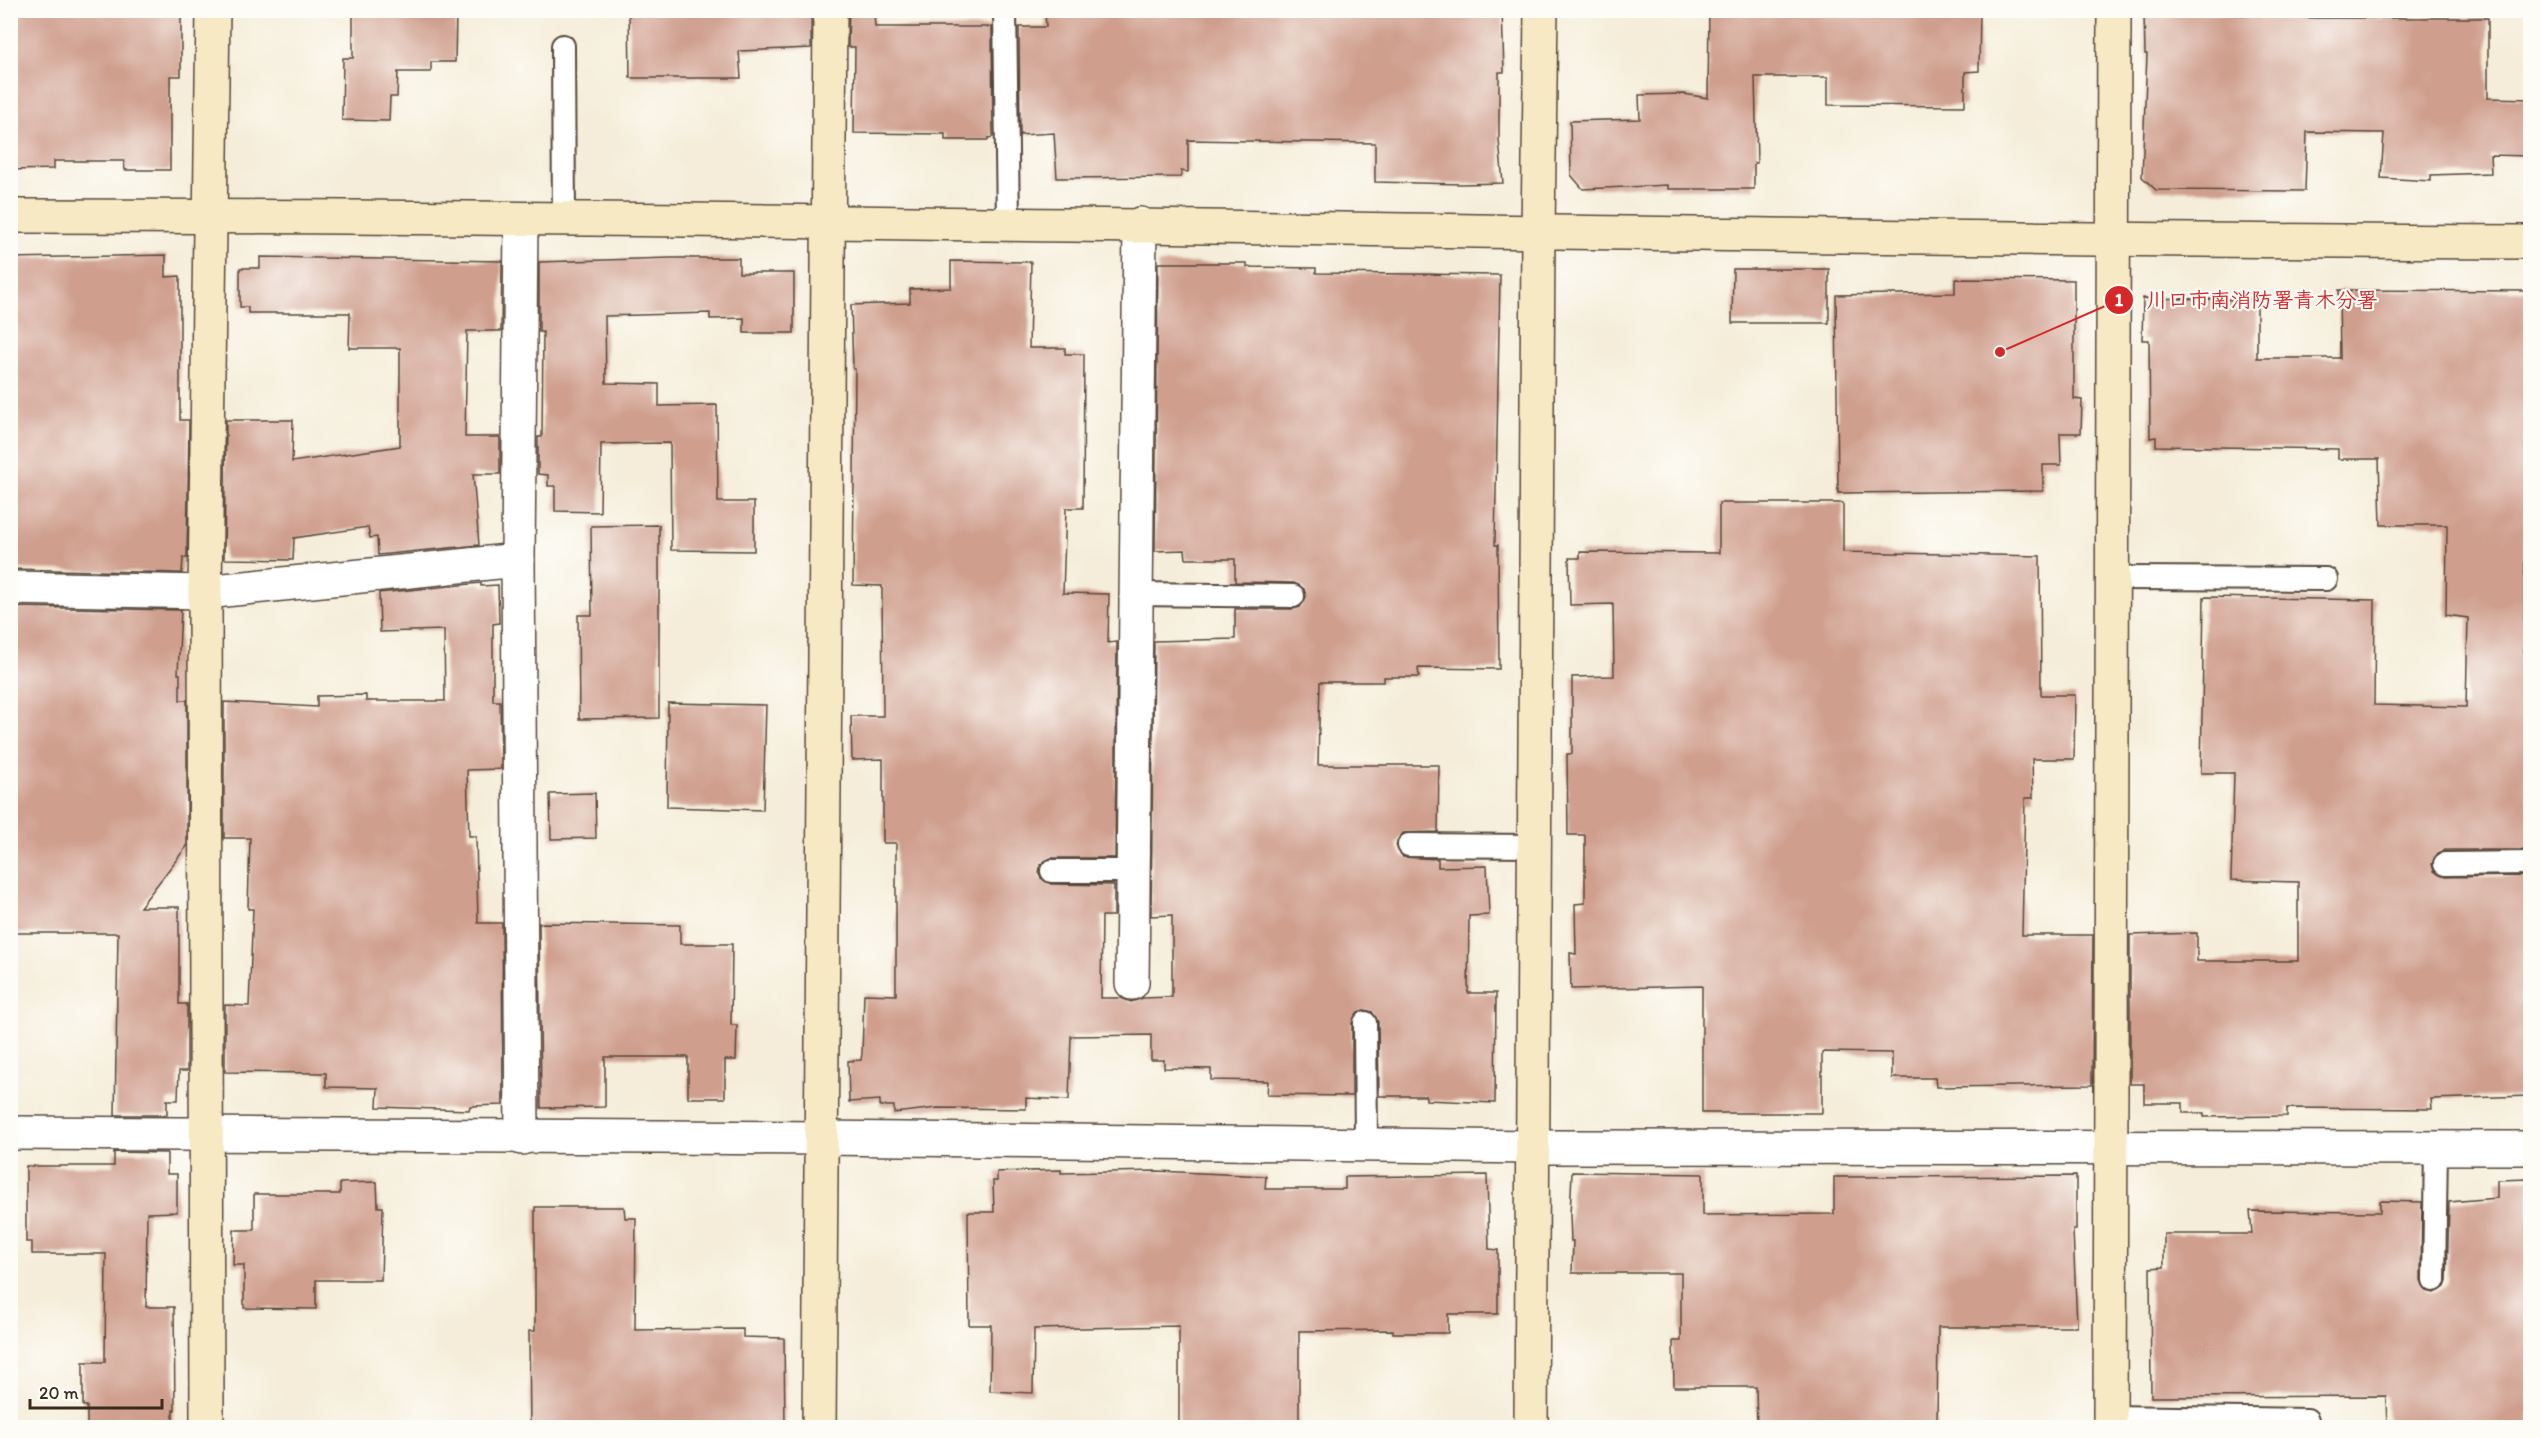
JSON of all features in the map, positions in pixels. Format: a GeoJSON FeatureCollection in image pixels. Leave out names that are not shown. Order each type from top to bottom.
{"type":"FeatureCollection","features":[{"type":"Feature","properties":{"kind":"street"},"geometry":{"type":"LineString","coordinates":[[207,1428],[205,592],[213,10]]}},
{"type":"Feature","properties":{"kind":"street"},"geometry":{"type":"LineString","coordinates":[[819,1428],[830,10]]}},
{"type":"Feature","properties":{"kind":"street"},"geometry":{"type":"LineString","coordinates":[[1531,1428],[1541,10]]}},
{"type":"Feature","properties":{"kind":"street"},"geometry":{"type":"LineString","coordinates":[[2110,1422],[2114,10]]}},
{"type":"Feature","properties":{"kind":"street"},"geometry":{"type":"LineString","coordinates":[[10,216],[1140,224],[2114,240],[2530,242]]}},
{"type":"Feature","properties":{"kind":"street"},"geometry":{"type":"LineString","coordinates":[[520,220],[518,560],[522,1138]]}},
{"type":"Feature","properties":{"kind":"street"},"geometry":{"type":"LineString","coordinates":[[1132,983],[1140,224]]}},
{"type":"Feature","properties":{"kind":"street"},"geometry":{"type":"LineString","coordinates":[[10,588],[205,592],[518,560]]}},
{"type":"Feature","properties":{"kind":"street"},"geometry":{"type":"LineString","coordinates":[[10,1133],[206,1133],[522,1138],[822,1138],[1533,1147],[2530,1148]]}},
{"type":"Feature","properties":{"kind":"lane"},"geometry":{"type":"LineString","coordinates":[[1005,10],[1008,223]]}},
{"type":"Feature","properties":{"kind":"lane"},"geometry":{"type":"LineString","coordinates":[[563,46],[564,220]]}},
{"type":"Feature","properties":{"kind":"lane"},"geometry":{"type":"LineString","coordinates":[[2113,578],[2326,579]]}},
{"type":"Feature","properties":{"kind":"lane"},"geometry":{"type":"LineString","coordinates":[[1136,594],[1293,596]]}},
{"type":"Feature","properties":{"kind":"lane"},"geometry":{"type":"LineString","coordinates":[[1409,845],[1535,846]]}},
{"type":"Feature","properties":{"kind":"lane"},"geometry":{"type":"LineString","coordinates":[[2445,864],[2530,863]]}},
{"type":"Feature","properties":{"kind":"lane"},"geometry":{"type":"LineString","coordinates":[[1052,871],[1133,871]]}},
{"type":"Feature","properties":{"kind":"lane"},"geometry":{"type":"LineString","coordinates":[[1365,1023],[1366,1144]]}},
{"type":"Feature","properties":{"kind":"lane"},"geometry":{"type":"LineString","coordinates":[[2434,1280],[2436,1148]]}},
{"type":"Feature","properties":{"kind":"lane"},"geometry":{"type":"LineString","coordinates":[[2110,1422],[2307,1420]]}},
{"type":"Feature","properties":{"kind":"building"},"geometry":{"type":"Polygon","coordinates":[[[14,10],[181,10],[181,76],[170,76],[170,170],[125,170],[124,161],[54,161],[54,169],[11,170],[14,10]]]}},
{"type":"Feature","properties":{"kind":"building"},"geometry":{"type":"Polygon","coordinates":[[[365,10],[456,14],[455,62],[431,62],[431,72],[398,72],[397,97],[390,97],[389,121],[342,120],[343,58],[353,58],[353,12],[365,10]]]}},
{"type":"Feature","properties":{"kind":"building"},"geometry":{"type":"Polygon","coordinates":[[[629,10],[811,10],[811,48],[739,51],[741,78],[630,78],[629,10]]]}},
{"type":"Feature","properties":{"kind":"building"},"geometry":{"type":"Polygon","coordinates":[[[849,10],[874,10],[875,27],[992,27],[993,137],[988,140],[945,140],[945,134],[854,133],[855,47],[848,47],[849,10]]]}},
{"type":"Feature","properties":{"kind":"building"},"geometry":{"type":"Polygon","coordinates":[[[1045,10],[1502,10],[1504,72],[1499,72],[1499,140],[1503,183],[1375,182],[1375,143],[1188,140],[1188,172],[1181,171],[1181,177],[1057,178],[1054,133],[1020,135],[1019,27],[1046,27],[1045,10]]]}},
{"type":"Feature","properties":{"kind":"building"},"geometry":{"type":"Polygon","coordinates":[[[1709,10],[1980,10],[1979,71],[1965,72],[1965,106],[1828,105],[1828,77],[1755,77],[1757,163],[1754,163],[1754,189],[1668,189],[1668,185],[1583,189],[1571,175],[1570,121],[1640,119],[1639,95],[1684,94],[1708,98],[1709,10]]]}},
{"type":"Feature","properties":{"kind":"building"},"geometry":{"type":"Polygon","coordinates":[[[2197,13],[2316,18],[2488,18],[2488,98],[2530,99],[2530,156],[2490,155],[2491,173],[2431,175],[2431,181],[2381,178],[2384,133],[2307,132],[2305,191],[2156,190],[2142,177],[2147,54],[2145,54],[2144,14],[2197,13]]]}},
{"type":"Feature","properties":{"kind":"building"},"geometry":{"type":"Polygon","coordinates":[[[166,255],[166,277],[180,276],[180,420],[189,420],[187,558],[183,558],[182,573],[10,569],[10,258],[166,255]]]}},
{"type":"Feature","properties":{"kind":"building"},"geometry":{"type":"Polygon","coordinates":[[[260,257],[502,261],[501,331],[467,331],[465,437],[500,437],[500,474],[473,474],[479,545],[378,555],[377,537],[370,538],[368,527],[294,538],[293,560],[224,559],[226,420],[293,420],[292,462],[400,446],[400,348],[349,348],[350,313],[248,313],[248,307],[240,307],[240,268],[260,268],[260,257]]]}},
{"type":"Feature","properties":{"kind":"building"},"geometry":{"type":"Polygon","coordinates":[[[739,258],[739,273],[794,273],[794,333],[744,333],[744,318],[710,319],[710,313],[605,316],[606,383],[659,384],[659,406],[717,405],[718,502],[754,502],[754,551],[671,550],[670,443],[601,444],[600,512],[555,511],[555,486],[548,486],[548,475],[538,474],[538,437],[542,437],[543,332],[539,332],[539,262],[739,258]]]}},
{"type":"Feature","properties":{"kind":"building"},"geometry":{"type":"Polygon","coordinates":[[[951,261],[1031,262],[1029,348],[1065,348],[1065,354],[1084,354],[1083,508],[1066,508],[1063,593],[1109,594],[1108,643],[1117,642],[1115,858],[1051,858],[1041,864],[1039,872],[1041,878],[1051,884],[1114,885],[1114,916],[1102,916],[1101,998],[1121,998],[1131,1002],[1143,998],[1172,997],[1172,915],[1151,916],[1154,641],[1235,639],[1235,609],[1293,609],[1300,607],[1306,597],[1304,589],[1294,583],[1235,582],[1235,559],[1186,559],[1185,550],[1155,551],[1158,263],[1247,263],[1247,267],[1316,268],[1316,273],[1500,275],[1495,545],[1498,545],[1499,669],[1418,668],[1419,677],[1384,677],[1384,682],[1320,682],[1318,765],[1439,765],[1438,832],[1403,833],[1396,845],[1403,857],[1438,859],[1438,867],[1487,866],[1489,915],[1469,916],[1468,993],[1496,993],[1495,1103],[1426,1100],[1426,1096],[1379,1096],[1378,1022],[1372,1012],[1365,1010],[1358,1012],[1352,1023],[1352,1096],[1267,1095],[1268,1081],[1211,1080],[1211,1069],[1164,1068],[1164,1060],[1151,1060],[1151,1035],[1071,1036],[1069,1100],[1026,1098],[1026,1109],[938,1108],[894,1113],[894,1106],[880,1106],[880,1100],[849,1102],[848,1061],[861,1060],[864,994],[896,995],[896,843],[883,843],[883,759],[852,760],[851,716],[883,716],[882,586],[853,585],[855,369],[853,369],[851,305],[910,303],[910,289],[951,288],[951,261]]]}},
{"type":"Feature","properties":{"kind":"building"},"geometry":{"type":"Polygon","coordinates":[[[1733,269],[1829,269],[1829,323],[1732,323],[1733,269]]]}},
{"type":"Feature","properties":{"kind":"building"},"geometry":{"type":"Polygon","coordinates":[[[1955,279],[2074,280],[2074,399],[2082,400],[2081,433],[2060,433],[2061,465],[2043,465],[2043,491],[1838,493],[1836,295],[1955,293],[1955,279]]]}},
{"type":"Feature","properties":{"kind":"building"},"geometry":{"type":"Polygon","coordinates":[[[2339,290],[2530,291],[2530,532],[2525,532],[2524,652],[2530,652],[2530,850],[2445,850],[2438,853],[2432,864],[2434,871],[2445,877],[2530,876],[2530,1096],[2431,1099],[2432,1109],[2287,1108],[2287,1116],[2204,1117],[2204,1113],[2183,1113],[2183,1103],[2144,1103],[2144,1084],[2130,1084],[2130,935],[2197,933],[2197,961],[2298,961],[2298,882],[2231,880],[2234,773],[2201,773],[2204,597],[2375,600],[2374,705],[2466,707],[2468,618],[2446,615],[2447,525],[2381,525],[2379,459],[2338,459],[2338,449],[2156,446],[2156,437],[2150,438],[2149,340],[2142,340],[2143,298],[2257,300],[2257,358],[2340,358],[2339,290]]]}},
{"type":"Feature","properties":{"kind":"building"},"geometry":{"type":"Polygon","coordinates":[[[1719,503],[1843,503],[1843,552],[2040,556],[2041,695],[2075,695],[2074,759],[2032,759],[2033,798],[2025,798],[2022,935],[2093,935],[2092,1085],[1936,1087],[1935,1078],[1892,1078],[1892,1053],[1822,1052],[1822,1113],[1702,1113],[1702,986],[1571,989],[1570,953],[1576,954],[1575,904],[1585,903],[1585,835],[1568,835],[1567,754],[1572,754],[1572,677],[1614,676],[1613,604],[1570,605],[1569,558],[1580,558],[1580,552],[1719,553],[1719,503]]]}},
{"type":"Feature","properties":{"kind":"building"},"geometry":{"type":"Polygon","coordinates":[[[659,525],[659,718],[579,719],[578,615],[592,615],[591,526],[659,525]]]}},
{"type":"Feature","properties":{"kind":"building"},"geometry":{"type":"Polygon","coordinates":[[[481,583],[481,586],[498,585],[499,623],[493,624],[493,701],[500,701],[501,769],[467,770],[469,836],[476,836],[478,923],[502,923],[503,1105],[470,1106],[469,1110],[377,1107],[378,1088],[326,1087],[326,1073],[225,1072],[225,1005],[249,1006],[253,909],[248,909],[250,838],[224,838],[224,702],[317,707],[317,696],[366,695],[366,701],[445,701],[444,630],[380,632],[379,593],[481,583]]]}},
{"type":"Feature","properties":{"kind":"building"},"geometry":{"type":"Polygon","coordinates":[[[10,607],[181,610],[178,674],[180,674],[180,700],[187,700],[187,846],[140,907],[179,907],[179,1004],[187,1004],[187,1071],[179,1071],[178,1100],[167,1100],[167,1115],[115,1115],[118,933],[10,933],[10,607]]]}},
{"type":"Feature","properties":{"kind":"building"},"geometry":{"type":"Polygon","coordinates":[[[668,703],[766,705],[763,810],[667,807],[668,703]]]}},
{"type":"Feature","properties":{"kind":"building"},"geometry":{"type":"Polygon","coordinates":[[[595,793],[596,838],[551,839],[550,794],[595,793]]]}},
{"type":"Feature","properties":{"kind":"building"},"geometry":{"type":"Polygon","coordinates":[[[539,923],[680,925],[680,944],[732,944],[731,1025],[737,1025],[736,1060],[725,1060],[725,1098],[688,1098],[688,1057],[605,1057],[605,1107],[541,1108],[539,923]]]}},
{"type":"Feature","properties":{"kind":"building"},"geometry":{"type":"Polygon","coordinates":[[[114,1152],[167,1153],[167,1174],[177,1174],[177,1212],[147,1213],[146,1307],[174,1307],[175,1410],[173,1410],[173,1428],[87,1428],[87,1406],[83,1406],[83,1362],[105,1362],[106,1254],[32,1254],[32,1242],[26,1242],[26,1166],[114,1166],[114,1152]]]}},
{"type":"Feature","properties":{"kind":"building"},"geometry":{"type":"Polygon","coordinates":[[[1061,1170],[1061,1173],[1157,1171],[1266,1176],[1265,1189],[1345,1189],[1345,1177],[1487,1175],[1489,1249],[1498,1250],[1498,1314],[1448,1314],[1448,1333],[1393,1333],[1393,1330],[1299,1331],[1299,1428],[1179,1428],[1179,1326],[1034,1329],[1033,1393],[990,1391],[991,1325],[969,1325],[968,1212],[994,1212],[993,1181],[997,1181],[997,1172],[1061,1170]]]}},
{"type":"Feature","properties":{"kind":"building"},"geometry":{"type":"Polygon","coordinates":[[[1572,1172],[1703,1174],[1703,1215],[1834,1214],[1834,1177],[2076,1176],[2076,1230],[2073,1230],[2077,1327],[1938,1327],[1937,1428],[1757,1428],[1756,1387],[1674,1387],[1673,1341],[1681,1341],[1681,1273],[1572,1273],[1573,1241],[1571,1241],[1570,1215],[1572,1172]]]}},
{"type":"Feature","properties":{"kind":"building"},"geometry":{"type":"Polygon","coordinates":[[[2530,1179],[2530,1428],[2387,1428],[2386,1396],[2151,1397],[2150,1268],[2164,1267],[2164,1234],[2252,1234],[2250,1211],[2380,1212],[2380,1201],[2422,1202],[2421,1280],[2427,1291],[2434,1293],[2445,1287],[2447,1281],[2449,1202],[2497,1198],[2497,1180],[2530,1179]]]}},
{"type":"Feature","properties":{"kind":"building"},"geometry":{"type":"Polygon","coordinates":[[[377,1182],[378,1207],[383,1207],[381,1280],[316,1280],[316,1309],[244,1308],[244,1265],[233,1265],[234,1230],[254,1230],[254,1194],[340,1194],[340,1183],[377,1182]]]}},
{"type":"Feature","properties":{"kind":"building"},"geometry":{"type":"Polygon","coordinates":[[[535,1207],[624,1207],[625,1218],[636,1218],[635,1330],[743,1329],[743,1337],[784,1338],[785,1428],[530,1428],[529,1331],[535,1331],[535,1207]]]}},
{"type":"Feature","properties":{"kind":"place","name":"川口市南消防署青木分署"},"geometry":{"type":"Point","coordinates":[2000,352]}}]}
